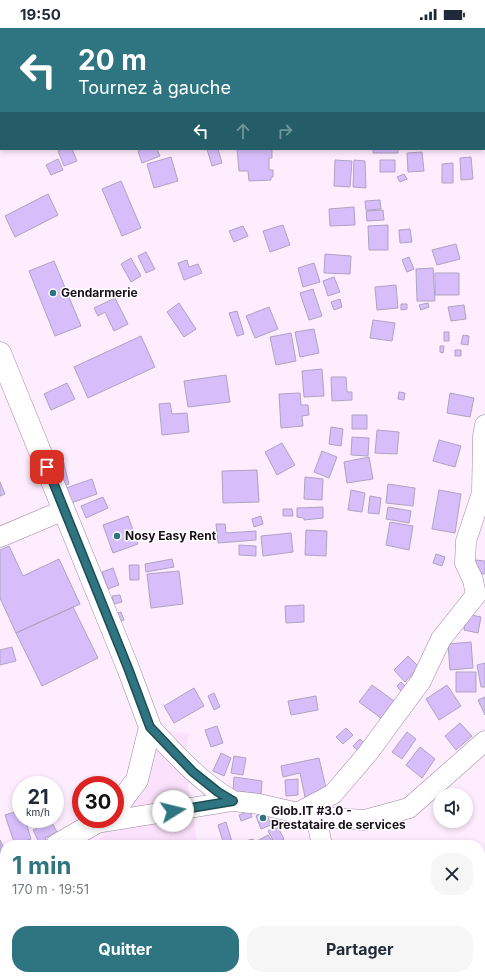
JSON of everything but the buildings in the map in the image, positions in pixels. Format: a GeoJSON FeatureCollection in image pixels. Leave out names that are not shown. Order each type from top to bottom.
{"type":"FeatureCollection","features":[{"type":"Feature","properties":{"kind":"main road"},"geometry":{"type":"LineString","coordinates":[[0,353],[128,668],[150,727],[137,780],[124,797]]}},
{"type":"Feature","properties":{"kind":"main road"},"geometry":{"type":"LineString","coordinates":[[66,840],[87,828]]}},
{"type":"Feature","properties":{"kind":"street"},"geometry":{"type":"LineString","coordinates":[[308,815],[333,794],[368,753],[421,681],[441,639],[476,595],[473,580],[465,563],[466,541],[482,493],[483,436],[485,425]]}},
{"type":"Feature","properties":{"kind":"street"},"geometry":{"type":"LineString","coordinates":[[0,537],[64,510]]}},
{"type":"Feature","properties":{"kind":"street"},"geometry":{"type":"LineString","coordinates":[[150,727],[193,772],[218,792],[233,801]]}},
{"type":"Feature","properties":{"kind":"street"},"geometry":{"type":"LineString","coordinates":[[124,817],[233,801],[259,804],[308,815],[365,820],[408,808],[485,741]]}},
{"type":"Feature","properties":{"kind":"street"},"geometry":{"type":"LineString","coordinates":[[308,815],[320,840]]}},
{"type":"Feature","properties":{"kind":"shaded area"},"geometry":{"type":"Polygon","coordinates":[[[159,731],[189,733],[184,761],[197,840],[99,840],[109,828],[124,828],[124,804],[159,731]]]}},
{"type":"Feature","properties":{"kind":"place","name":"Gendarmerie"},"geometry":{"type":"Point","coordinates":[53,293]}},
{"type":"Feature","properties":{"kind":"place","name":"Nosy Easy Rent"},"geometry":{"type":"Point","coordinates":[117,536]}},
{"type":"Feature","properties":{"kind":"place","name":"Glob.IT #3.0 - Prestataire de services"},"geometry":{"type":"Point","coordinates":[263,818]}},
{"type":"Feature","properties":{"kind":"route"},"geometry":{"type":"LineString","coordinates":[[47,467],[128,668],[150,727],[193,772],[218,792],[233,801],[173,811]]}}]}
